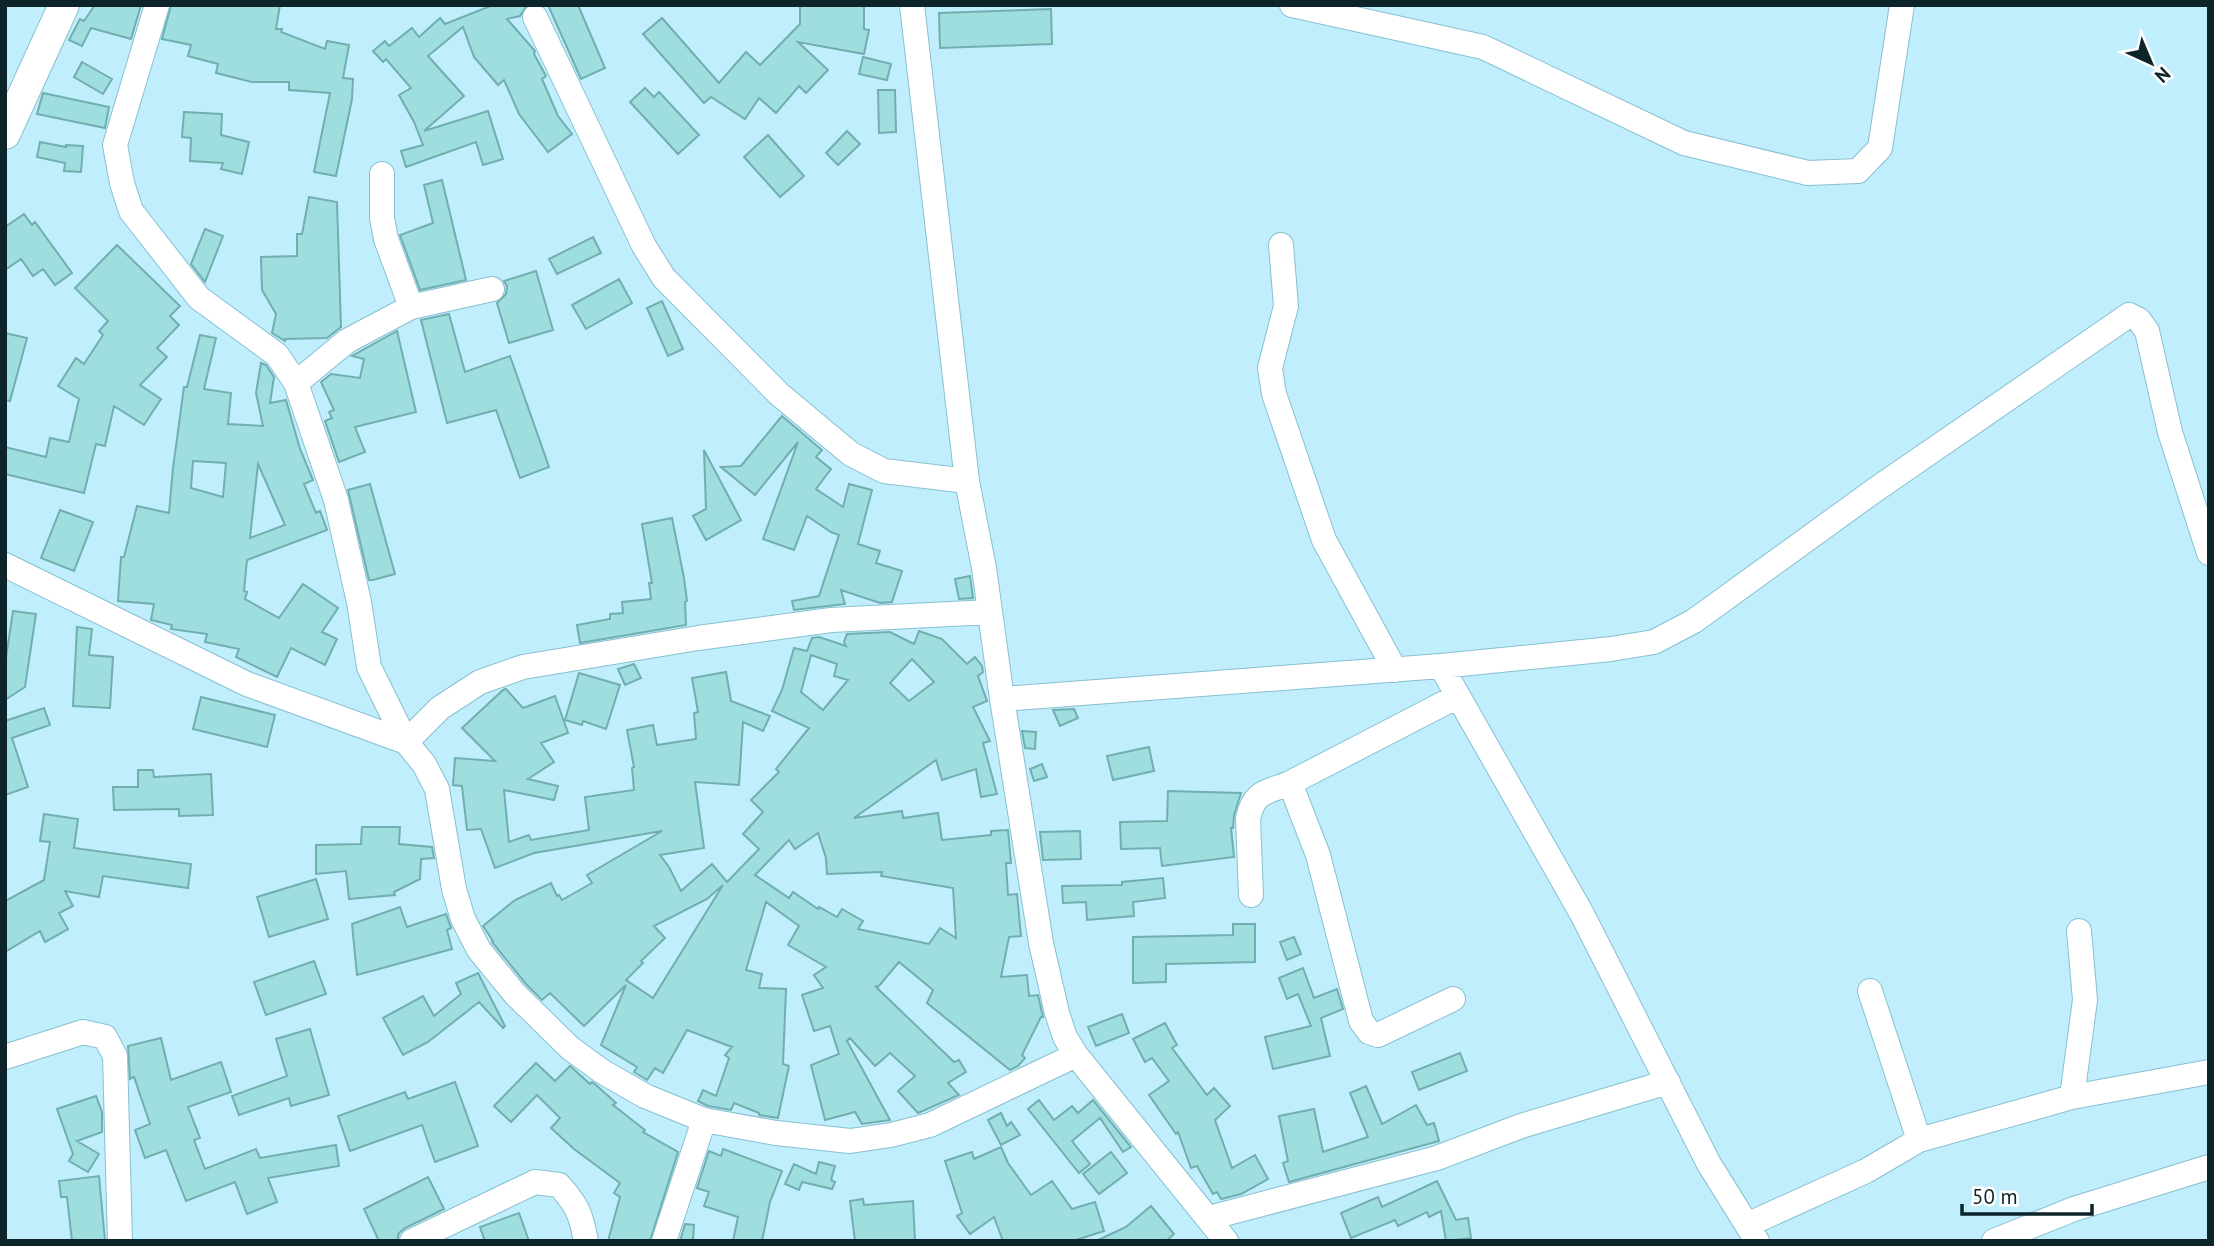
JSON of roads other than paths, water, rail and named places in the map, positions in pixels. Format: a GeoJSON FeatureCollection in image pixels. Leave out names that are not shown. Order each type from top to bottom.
{"type":"FeatureCollection","features":[{"type":"Feature","properties":{"kind":"main road"},"geometry":{"type":"LineString","coordinates":[[7,125],[64,5]]}},
{"type":"Feature","properties":{"kind":"street"},"geometry":{"type":"LineString","coordinates":[[157,5],[115,145],[122,183],[131,211],[199,298],[277,355],[296,383],[336,499],[359,602],[369,667],[406,742],[424,764],[437,789],[454,889],[463,919],[479,950],[515,994],[570,1048],[603,1072],[645,1096],[704,1120],[776,1133],[849,1140],[891,1135],[930,1125],[1076,1055]]}},
{"type":"Feature","properties":{"kind":"street"},"geometry":{"type":"LineString","coordinates":[[912,5],[967,481],[984,568],[1041,943],[1057,1013],[1065,1037],[1076,1055],[1219,1234],[1521,1126],[1668,1082]]}},
{"type":"Feature","properties":{"kind":"street"},"geometry":{"type":"LineString","coordinates":[[1292,5],[1483,47],[1684,143],[1808,173],[1858,171],[1880,148],[1902,5]]}},
{"type":"Feature","properties":{"kind":"street"},"geometry":{"type":"LineString","coordinates":[[535,17],[644,246],[664,278],[779,394],[851,454],[884,471],[967,481]]}},
{"type":"Feature","properties":{"kind":"street"},"geometry":{"type":"LineString","coordinates":[[382,174],[382,218],[386,239],[411,307]]}},
{"type":"Feature","properties":{"kind":"street"},"geometry":{"type":"LineString","coordinates":[[1280,245],[1286,306],[1270,368],[1274,394],[1324,540],[1395,670]]}},
{"type":"Feature","properties":{"kind":"street"},"geometry":{"type":"LineString","coordinates":[[296,383],[346,341],[411,307],[437,299],[492,289]]}},
{"type":"Feature","properties":{"kind":"street"},"geometry":{"type":"LineString","coordinates":[[1002,699],[1441,666],[1611,649],[1654,642],[1694,621],[1875,491],[2129,315],[2139,320],[2147,331],[2170,432],[2209,553]]}},
{"type":"Feature","properties":{"kind":"street"},"geometry":{"type":"LineString","coordinates":[[5,565],[247,684],[406,742]]}},
{"type":"Feature","properties":{"kind":"street"},"geometry":{"type":"LineString","coordinates":[[406,742],[440,708],[481,682],[523,667],[698,638],[831,620],[990,612]]}},
{"type":"Feature","properties":{"kind":"street"},"geometry":{"type":"LineString","coordinates":[[1441,666],[1582,914],[1709,1164],[1752,1233],[1919,1140],[2072,1097],[2209,1072]]}},
{"type":"Feature","properties":{"kind":"street"},"geometry":{"type":"LineString","coordinates":[[1251,895],[1248,819],[1256,797],[1290,783],[1458,696]]}},
{"type":"Feature","properties":{"kind":"street"},"geometry":{"type":"LineString","coordinates":[[1290,783],[1318,855],[1361,1021],[1369,1032],[1378,1035],[1453,999]]}},
{"type":"Feature","properties":{"kind":"street"},"geometry":{"type":"LineString","coordinates":[[2072,1097],[2085,1000],[2079,931]]}},
{"type":"Feature","properties":{"kind":"street"},"geometry":{"type":"LineString","coordinates":[[1870,991],[1919,1140]]}},
{"type":"Feature","properties":{"kind":"street"},"geometry":{"type":"LineString","coordinates":[[5,1057],[83,1032],[104,1037],[114,1056],[120,1241]]}},
{"type":"Feature","properties":{"kind":"street"},"geometry":{"type":"LineString","coordinates":[[664,1241],[704,1120]]}},
{"type":"Feature","properties":{"kind":"street"},"geometry":{"type":"LineString","coordinates":[[1994,1241],[2074,1209],[2209,1167]]}},
{"type":"Feature","properties":{"kind":"street"},"geometry":{"type":"LineString","coordinates":[[412,1241],[535,1182],[559,1185],[574,1202],[586,1241]]}}]}
